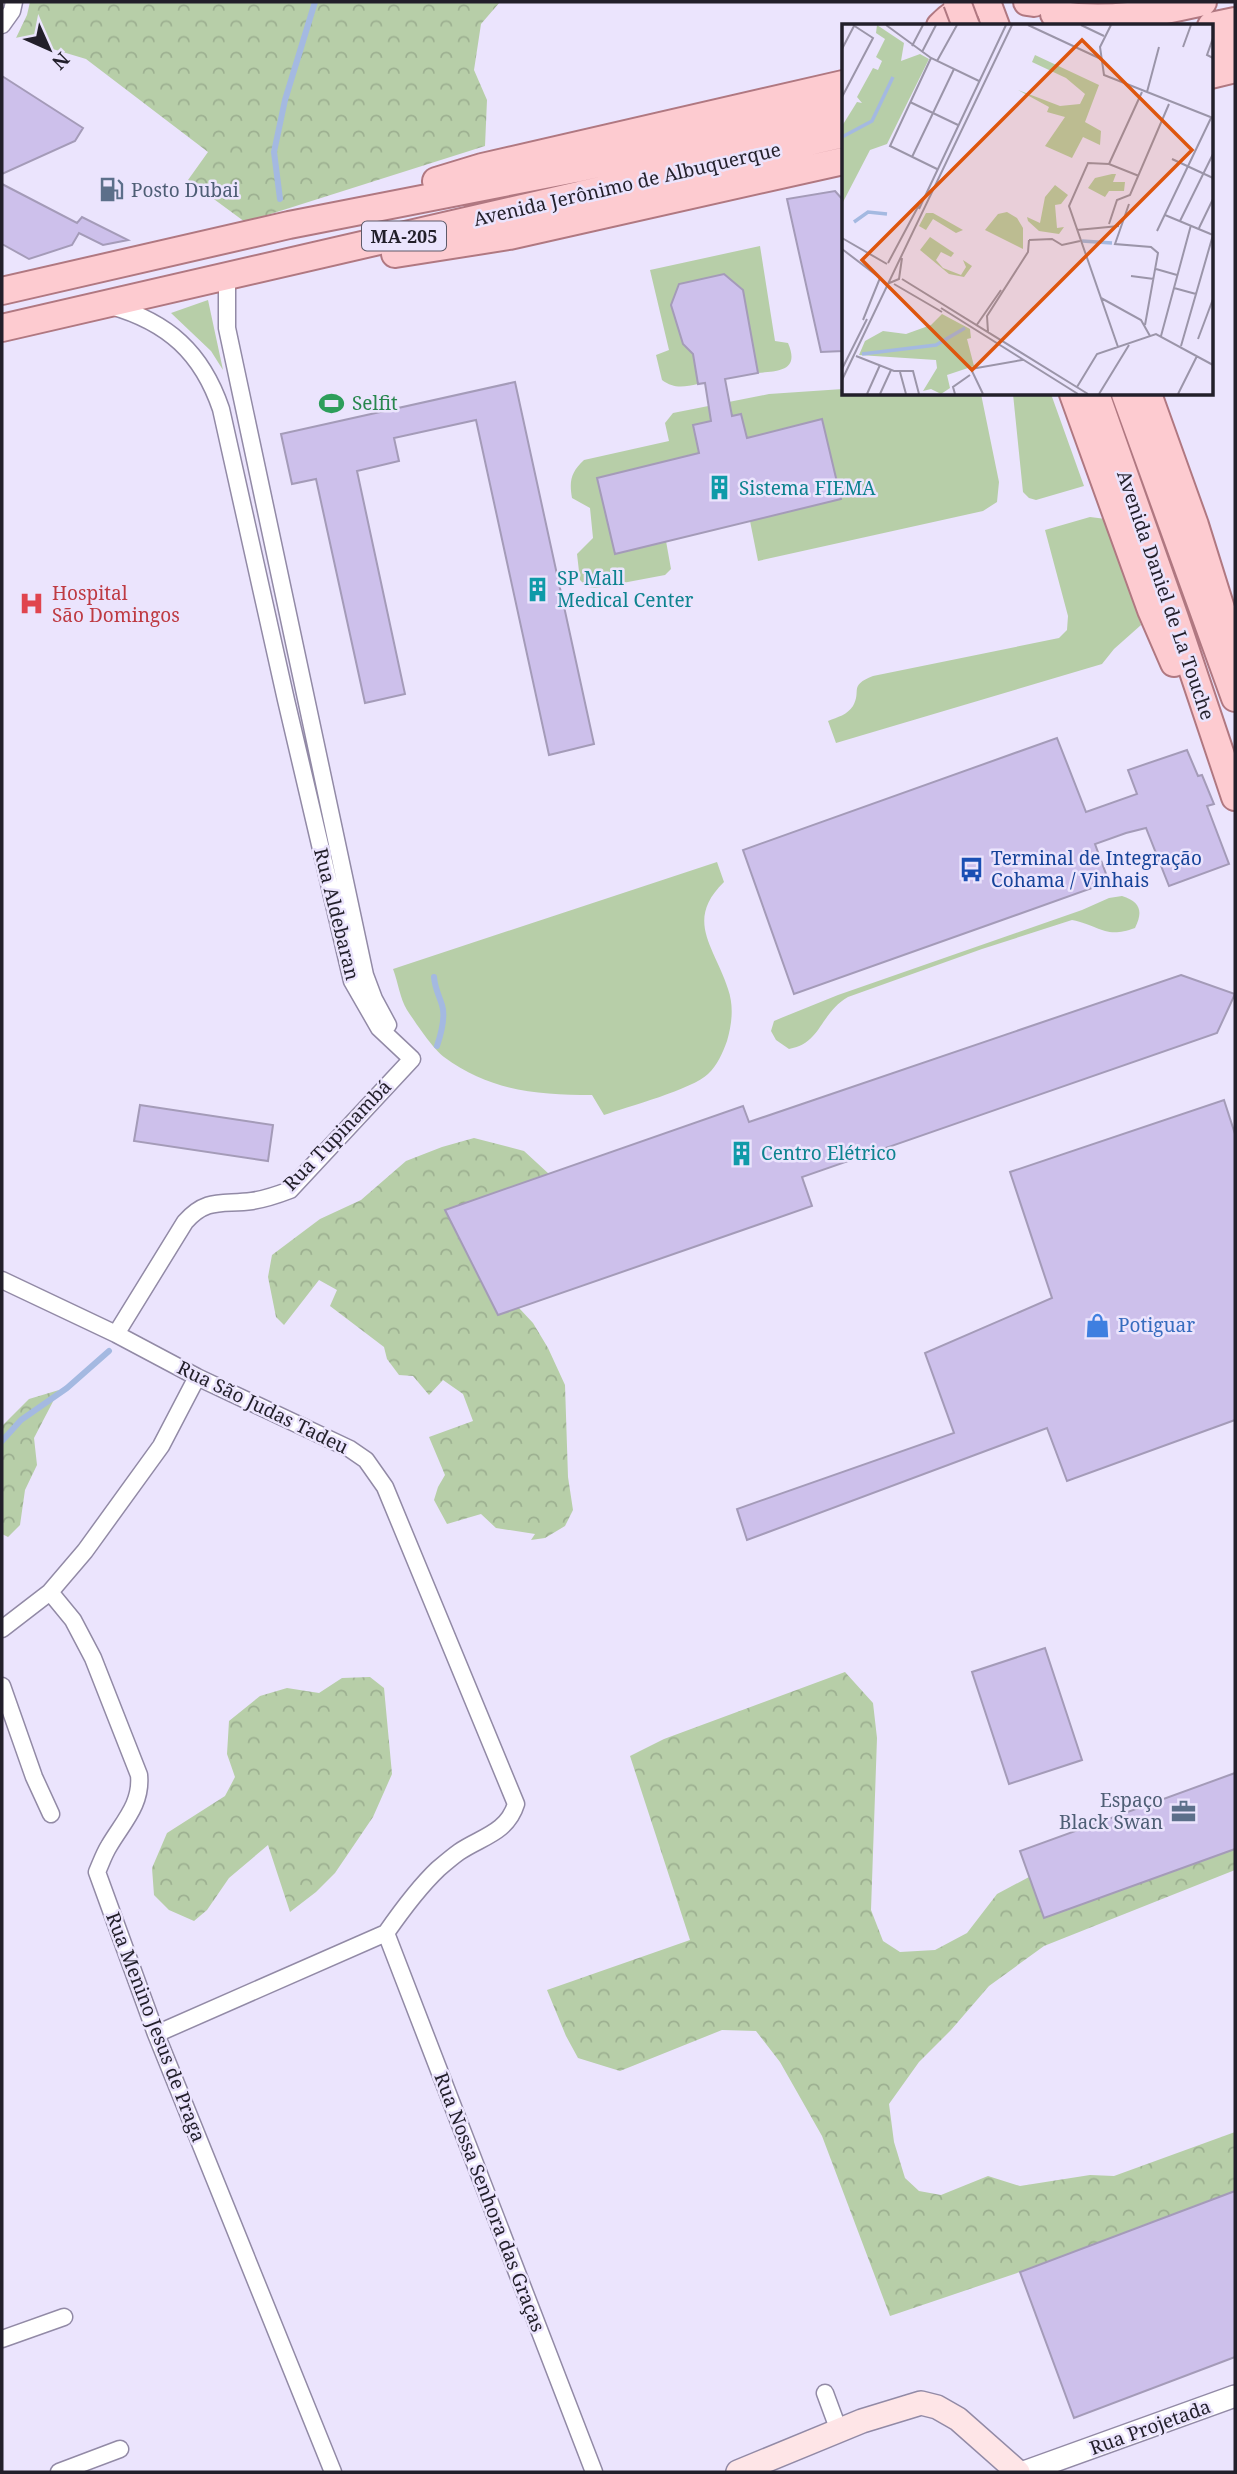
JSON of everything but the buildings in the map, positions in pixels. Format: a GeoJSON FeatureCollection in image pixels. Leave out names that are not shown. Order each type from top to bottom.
{"type":"FeatureCollection","features":[{"type":"Feature","properties":{"kind":"main road"},"geometry":{"type":"LineString","coordinates":[[932,2],[933,24]]}},
{"type":"Feature","properties":{"kind":"main road"},"geometry":{"type":"LineString","coordinates":[[957,2],[964,24]]}},
{"type":"Feature","properties":{"kind":"main road"},"geometry":{"type":"LineString","coordinates":[[942,24],[957,12],[979,2]]}},
{"type":"Feature","properties":{"kind":"main road"},"geometry":{"type":"LineString","coordinates":[[987,2],[995,24]]}},
{"type":"Feature","properties":{"kind":"main road"},"geometry":{"type":"LineString","coordinates":[[1043,9],[1100,19],[1142,16],[1203,2]]}},
{"type":"Feature","properties":{"kind":"main road"},"geometry":{"type":"LineString","coordinates":[[1212,26],[1235,21]]}},
{"type":"Feature","properties":{"kind":"main road"},"geometry":{"type":"LineString","coordinates":[[1212,51],[1235,46]]}},
{"type":"Feature","properties":{"kind":"main road"},"geometry":{"type":"LineString","coordinates":[[1212,75],[1235,69]]}},
{"type":"Feature","properties":{"kind":"main road"},"geometry":{"type":"LineString","coordinates":[[289,225],[482,167],[842,84]]}},
{"type":"Feature","properties":{"kind":"main road","name":"Avenida Jerônimo de Albuquerque"},"geometry":{"type":"LineString","coordinates":[[2,291],[289,225],[575,169],[842,109]]}},
{"type":"Feature","properties":{"kind":"main road","name":"Avenida Jerônimo de Albuquerque"},"geometry":{"type":"LineString","coordinates":[[2,328],[842,134]]}},
{"type":"Feature","properties":{"kind":"main road"},"geometry":{"type":"LineString","coordinates":[[227,278],[509,236],[842,161]]}},
{"type":"Feature","properties":{"kind":"main road"},"geometry":{"type":"LineString","coordinates":[[1074,396],[1151,610],[1233,790]]}},
{"type":"Feature","properties":{"kind":"main road","name":"Avenida Daniel de La Touche"},"geometry":{"type":"LineString","coordinates":[[1097,396],[1233,790]]}},
{"type":"Feature","properties":{"kind":"main road","name":"Avenida Daniel de La Touche"},"geometry":{"type":"LineString","coordinates":[[1126,396],[1235,698]]}},
{"type":"Feature","properties":{"kind":"main road"},"geometry":{"type":"LineString","coordinates":[[1149,396],[1199,538],[1235,655]]}},
{"type":"Feature","properties":{"kind":"main road"},"geometry":{"type":"LineString","coordinates":[[738,2472],[839,2431],[921,2403],[937,2407],[958,2419],[1018,2472]]}},
{"type":"Feature","properties":{"kind":"street"},"geometry":{"type":"LineString","coordinates":[[2,25],[12,11],[14,2]]}},
{"type":"Feature","properties":{"kind":"street","name":"Rua Aldebaran"},"geometry":{"type":"LineString","coordinates":[[227,278],[227,328],[365,975],[381,1012],[412,1059]]}},
{"type":"Feature","properties":{"kind":"street","name":"Rua Aldebaran"},"geometry":{"type":"LineString","coordinates":[[106,305],[142,316],[170,334],[200,362],[216,392],[352,981],[379,1028],[412,1059]]}},
{"type":"Feature","properties":{"kind":"street","name":"Rua Tupinambá"},"geometry":{"type":"LineString","coordinates":[[116,1334],[195,1210],[208,1204],[272,1197],[290,1189],[412,1059]]}},
{"type":"Feature","properties":{"kind":"street","name":"Rua São Judas Tadeu"},"geometry":{"type":"LineString","coordinates":[[2,1280],[350,1449],[374,1469],[385,1487],[516,1804],[506,1825],[459,1852],[422,1885],[386,1933]]}},
{"type":"Feature","properties":{"kind":"street"},"geometry":{"type":"LineString","coordinates":[[2,1629],[50,1592],[85,1551],[160,1446],[197,1377]]}},
{"type":"Feature","properties":{"kind":"street","name":"Rua Menino Jesus de Praga"},"geometry":{"type":"LineString","coordinates":[[50,1592],[73,1620],[93,1658],[139,1775],[140,1790],[137,1801],[107,1848],[97,1872],[156,2034],[333,2472]]}},
{"type":"Feature","properties":{"kind":"street"},"geometry":{"type":"LineString","coordinates":[[2,1686],[34,1777],[51,1814]]}},
{"type":"Feature","properties":{"kind":"street"},"geometry":{"type":"LineString","coordinates":[[156,2034],[386,1933]]}},
{"type":"Feature","properties":{"kind":"street","name":"Rua Nossa Senhora das Graças"},"geometry":{"type":"LineString","coordinates":[[386,1933],[594,2472]]}},
{"type":"Feature","properties":{"kind":"street"},"geometry":{"type":"LineString","coordinates":[[2,2339],[64,2317]]}},
{"type":"Feature","properties":{"kind":"street"},"geometry":{"type":"LineString","coordinates":[[825,2393],[839,2431]]}},
{"type":"Feature","properties":{"kind":"street","name":"Rua Projetada"},"geometry":{"type":"LineString","coordinates":[[1024,2472],[1069,2465],[1235,2396]]}},
{"type":"Feature","properties":{"kind":"street"},"geometry":{"type":"LineString","coordinates":[[59,2472],[120,2449]]}},
{"type":"Feature","properties":{"kind":"green space"},"geometry":{"type":"Polygon","coordinates":[[[30,2],[500,2],[481,24],[474,70],[487,100],[485,146],[245,222],[188,180],[208,152],[86,59],[16,38],[30,2]]]}},
{"type":"Feature","properties":{"kind":"green space"},"geometry":{"type":"Polygon","coordinates":[[[760,246],[775,341],[788,343],[791,352],[789,364],[780,370],[758,373],[743,290],[723,274],[679,284],[671,306],[683,344],[693,354],[698,384],[679,386],[662,380],[656,355],[669,350],[650,270],[760,246]]]}},
{"type":"Feature","properties":{"kind":"green space"},"geometry":{"type":"Polygon","coordinates":[[[208,300],[223,370],[211,351],[171,313],[208,300]]]}},
{"type":"Feature","properties":{"kind":"green space"},"geometry":{"type":"Polygon","coordinates":[[[842,389],[842,396],[981,396],[999,482],[997,502],[983,511],[758,561],[750,521],[841,499],[822,420],[747,438],[741,414],[693,425],[699,453],[597,478],[615,553],[666,541],[671,569],[665,575],[596,588],[587,587],[580,580],[577,554],[593,538],[590,508],[572,498],[571,487],[572,477],[584,460],[669,441],[665,423],[673,413],[769,394],[842,389]]]}},
{"type":"Feature","properties":{"kind":"green space"},"geometry":{"type":"Polygon","coordinates":[[[1013,396],[1052,396],[1084,486],[1036,500],[1023,492],[1013,396]]]}},
{"type":"Feature","properties":{"kind":"green space"},"geometry":{"type":"Polygon","coordinates":[[[1090,517],[1106,519],[1141,625],[1114,649],[1102,664],[836,743],[828,721],[851,709],[858,686],[873,676],[1059,638],[1067,630],[1068,616],[1045,530],[1090,517]]]}},
{"type":"Feature","properties":{"kind":"green space"},"geometry":{"type":"Polygon","coordinates":[[[717,862],[724,882],[712,896],[704,922],[710,947],[730,995],[731,1022],[727,1041],[717,1063],[708,1074],[689,1086],[604,1115],[592,1095],[552,1094],[515,1089],[461,1068],[435,1048],[405,1006],[393,969],[717,862]]]}},
{"type":"Feature","properties":{"kind":"green space"},"geometry":{"type":"Polygon","coordinates":[[[1122,896],[1133,901],[1139,908],[1135,928],[1110,932],[1072,920],[848,997],[831,1011],[815,1034],[800,1046],[789,1049],[776,1040],[771,1031],[774,1021],[838,995],[1082,910],[1109,898],[1122,896]]]}},
{"type":"Feature","properties":{"kind":"green space"},"geometry":{"type":"Polygon","coordinates":[[[474,1138],[524,1151],[549,1174],[498,1315],[519,1308],[533,1323],[548,1348],[565,1385],[568,1477],[573,1510],[565,1526],[545,1538],[531,1540],[535,1534],[496,1528],[481,1514],[447,1524],[434,1500],[445,1475],[429,1437],[473,1421],[463,1394],[443,1380],[429,1395],[413,1376],[399,1375],[387,1359],[384,1347],[330,1306],[337,1290],[319,1280],[284,1325],[276,1317],[268,1277],[272,1255],[320,1219],[361,1200],[406,1161],[474,1138]]]}},
{"type":"Feature","properties":{"kind":"green space"},"geometry":{"type":"Polygon","coordinates":[[[59,1390],[34,1438],[37,1465],[25,1490],[20,1525],[8,1537],[2,1534],[2,1426],[29,1399],[59,1390]]]}},
{"type":"Feature","properties":{"kind":"green space"},"geometry":{"type":"Polygon","coordinates":[[[845,1672],[873,1703],[877,1738],[871,1910],[883,1941],[900,1952],[935,1950],[967,1933],[997,1894],[1029,1877],[1044,1918],[1235,1849],[1235,1870],[1044,1946],[989,1986],[919,2062],[889,2104],[894,2142],[905,2178],[919,2191],[941,2195],[988,2176],[1020,2186],[1090,2175],[1114,2176],[1235,2132],[1235,2191],[1020,2272],[890,2316],[822,2136],[780,2062],[756,2031],[722,2030],[620,2071],[578,2058],[547,1990],[690,1940],[630,1756],[664,1739],[845,1672]]]}},
{"type":"Feature","properties":{"kind":"green space"},"geometry":{"type":"Polygon","coordinates":[[[370,1677],[384,1688],[392,1774],[373,1817],[335,1873],[290,1912],[268,1845],[229,1878],[207,1910],[194,1921],[169,1910],[154,1895],[152,1868],[167,1833],[225,1796],[235,1777],[227,1754],[229,1721],[260,1696],[287,1688],[319,1693],[342,1678],[370,1677]]]}},
{"type":"Feature","properties":{"kind":"waterway"},"geometry":{"type":"LineString","coordinates":[[280,199],[274,152],[285,100],[315,2]]}},
{"type":"Feature","properties":{"kind":"waterway"},"geometry":{"type":"LineString","coordinates":[[434,977],[443,1015],[437,1046]]}},
{"type":"Feature","properties":{"kind":"waterway"},"geometry":{"type":"LineString","coordinates":[[2,1441],[21,1420],[67,1388],[109,1351]]}},
{"type":"Feature","properties":{"kind":"place","name":"Posto Dubai"},"geometry":{"type":"Point","coordinates":[111,190]}},
{"type":"Feature","properties":{"kind":"place","name":"Selfit"},"geometry":{"type":"Point","coordinates":[332,403]}},
{"type":"Feature","properties":{"kind":"place","name":"Sistema FIEMA"},"geometry":{"type":"Point","coordinates":[719,488]}},
{"type":"Feature","properties":{"kind":"place","name":"SP Mall Medical Center"},"geometry":{"type":"Point","coordinates":[537,589]}},
{"type":"Feature","properties":{"kind":"place","name":"Hospital São Domingos"},"geometry":{"type":"Point","coordinates":[32,604]}},
{"type":"Feature","properties":{"kind":"place","name":"Terminal de Integração Cohama / Vinhais"},"geometry":{"type":"Point","coordinates":[971,869]}},
{"type":"Feature","properties":{"kind":"place","name":"Centro Elétrico"},"geometry":{"type":"Point","coordinates":[741,1153]}},
{"type":"Feature","properties":{"kind":"place","name":"Potiguar"},"geometry":{"type":"Point","coordinates":[1098,1325]}},
{"type":"Feature","properties":{"kind":"place","name":"Espaço Black Swan"},"geometry":{"type":"Point","coordinates":[1183,1811]}}]}
